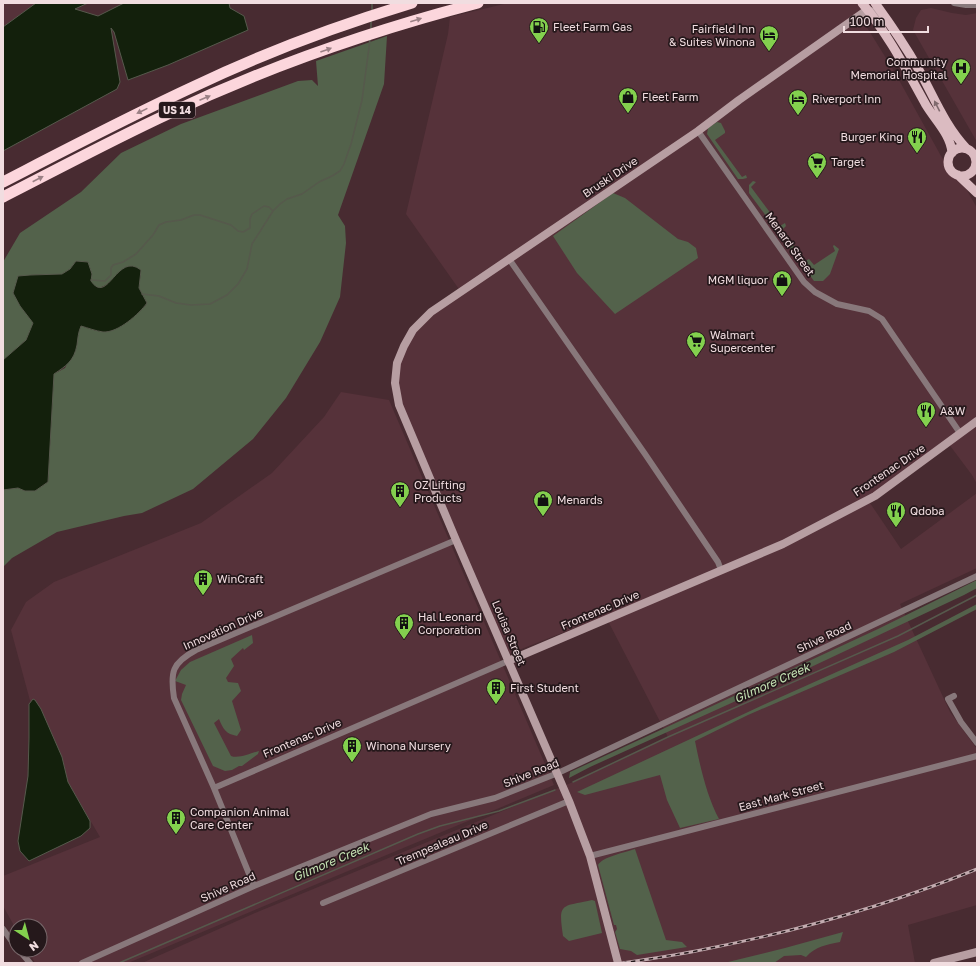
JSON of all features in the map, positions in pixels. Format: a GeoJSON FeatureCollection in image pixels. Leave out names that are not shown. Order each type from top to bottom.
{"type":"FeatureCollection","features":[{"type":"Feature","properties":{"kind":"highway","name":"US 14"},"geometry":{"type":"LineString","coordinates":[[3,182],[196,85],[267,55],[357,21],[412,3]]}},
{"type":"Feature","properties":{"kind":"highway","name":"US 14"},"geometry":{"type":"LineString","coordinates":[[3,197],[169,113],[257,76],[358,39],[437,14],[478,3]]}},
{"type":"Feature","properties":{"kind":"main road"},"geometry":{"type":"LineString","coordinates":[[871,4],[906,48],[946,123],[975,158],[976,174],[958,175]]}},
{"type":"Feature","properties":{"kind":"main road"},"geometry":{"type":"LineString","coordinates":[[871,4],[927,105],[947,136],[951,144],[952,154]]}},
{"type":"Feature","properties":{"kind":"main road"},"geometry":{"type":"LineString","coordinates":[[967,149],[958,149],[952,154],[949,160],[949,165],[951,170],[977,193]]}},
{"type":"Feature","properties":{"kind":"street"},"geometry":{"type":"LineString","coordinates":[[437,14],[445,8],[460,3]]}},
{"type":"Feature","properties":{"kind":"street"},"geometry":{"type":"LineString","coordinates":[[954,3],[977,5]]}},
{"type":"Feature","properties":{"kind":"street","name":"Bruski Drive"},"geometry":{"type":"LineString","coordinates":[[395,383],[397,363],[404,346],[413,330],[431,312],[698,131],[871,4]]}},
{"type":"Feature","properties":{"kind":"street","name":"Menard Street"},"geometry":{"type":"LineString","coordinates":[[698,131],[804,282],[815,292],[837,304],[869,311],[882,319],[960,433]]}},
{"type":"Feature","properties":{"kind":"street"},"geometry":{"type":"LineString","coordinates":[[509,259],[718,562],[721,570]]}},
{"type":"Feature","properties":{"kind":"street","name":"Louisa Street"},"geometry":{"type":"LineString","coordinates":[[395,383],[399,405],[569,801],[590,856],[618,963]]}},
{"type":"Feature","properties":{"kind":"street","name":"Frontenac Drive"},"geometry":{"type":"LineString","coordinates":[[214,788],[783,544],[875,496],[977,421]]}},
{"type":"Feature","properties":{"kind":"street","name":"Innovation Drive"},"geometry":{"type":"LineString","coordinates":[[254,886],[214,788],[174,698],[172,685],[173,674],[177,663],[185,656],[201,648],[456,540]]}},
{"type":"Feature","properties":{"kind":"street","name":"Shive Road"},"geometry":{"type":"LineString","coordinates":[[82,963],[254,886],[431,814],[495,798],[558,773],[977,576]]}},
{"type":"Feature","properties":{"kind":"street"},"geometry":{"type":"LineString","coordinates":[[954,696],[948,699],[977,743]]}},
{"type":"Feature","properties":{"kind":"street","name":"East Mark Street"},"geometry":{"type":"LineString","coordinates":[[590,856],[977,756]]}},
{"type":"Feature","properties":{"kind":"street","name":"Trempealeau Drive"},"geometry":{"type":"LineString","coordinates":[[323,903],[569,801]]}},
{"type":"Feature","properties":{"kind":"street"},"geometry":{"type":"LineString","coordinates":[[934,963],[977,952]]}},
{"type":"Feature","properties":{"kind":"shaded area"},"geometry":{"type":"Polygon","coordinates":[[[3,3],[36,3],[3,27],[3,3]]]}},
{"type":"Feature","properties":{"kind":"shaded area"},"geometry":{"type":"Polygon","coordinates":[[[36,3],[88,3],[75,9],[98,16],[124,3],[229,3],[230,8],[244,16],[248,30],[168,65],[128,80],[114,32],[111,28],[120,82],[117,89],[3,151],[3,27],[36,3]]]}},
{"type":"Feature","properties":{"kind":"shaded area"},"geometry":{"type":"Polygon","coordinates":[[[508,3],[875,3],[858,13],[894,71],[941,156],[956,179],[964,185],[977,208],[977,484],[948,443],[870,503],[901,549],[977,493],[977,568],[900,604],[950,712],[977,749],[977,905],[908,925],[915,963],[142,963],[255,913],[573,782],[668,737],[608,621],[709,575],[506,655],[399,405],[397,363],[413,330],[461,292],[406,214],[448,34],[450,17],[508,3]]]}},
{"type":"Feature","properties":{"kind":"shaded area","name":"Community Memorial Hospital"},"geometry":{"type":"Polygon","coordinates":[[[931,8],[966,15],[977,13],[977,142],[913,30],[916,18],[921,10],[931,8]]]}},
{"type":"Feature","properties":{"kind":"shaded area"},"geometry":{"type":"Polygon","coordinates":[[[387,36],[384,84],[338,215],[345,226],[346,243],[340,297],[320,342],[286,398],[253,439],[193,489],[142,513],[57,532],[12,558],[3,567],[3,490],[18,488],[25,491],[35,491],[48,482],[54,374],[65,368],[77,344],[77,336],[81,326],[100,332],[115,329],[128,322],[147,303],[139,288],[141,270],[118,273],[113,279],[101,287],[97,287],[91,281],[88,262],[76,261],[70,269],[62,274],[30,275],[33,323],[26,340],[3,360],[3,262],[20,233],[81,192],[121,153],[181,124],[298,81],[312,80],[318,86],[316,61],[387,36]]]}},
{"type":"Feature","properties":{"kind":"shaded area"},"geometry":{"type":"Polygon","coordinates":[[[717,122],[721,123],[725,133],[715,140],[742,177],[746,175],[747,178],[738,179],[707,134],[708,128],[717,122]]]}},
{"type":"Feature","properties":{"kind":"shaded area"},"geometry":{"type":"Polygon","coordinates":[[[753,181],[756,182],[751,187],[780,226],[785,223],[786,226],[782,230],[805,261],[809,259],[814,265],[835,251],[834,245],[839,249],[830,274],[823,281],[814,281],[749,193],[749,185],[753,181]]]}},
{"type":"Feature","properties":{"kind":"shaded area"},"geometry":{"type":"Polygon","coordinates":[[[613,193],[625,198],[678,239],[688,242],[696,248],[698,258],[615,314],[577,273],[553,236],[613,193]]]}},
{"type":"Feature","properties":{"kind":"shaded area"},"geometry":{"type":"Polygon","coordinates":[[[76,261],[88,262],[92,274],[91,281],[97,287],[103,287],[125,267],[133,266],[141,270],[139,288],[147,303],[128,322],[115,329],[103,332],[81,326],[76,351],[72,359],[66,366],[54,374],[48,482],[35,491],[25,491],[18,488],[3,490],[3,360],[26,340],[33,323],[20,306],[13,293],[18,276],[62,274],[70,269],[76,261]]]}},
{"type":"Feature","properties":{"kind":"shaded area"},"geometry":{"type":"Polygon","coordinates":[[[341,392],[389,400],[554,785],[128,963],[35,963],[32,958],[48,958],[48,918],[10,918],[3,906],[3,876],[100,837],[43,740],[32,708],[11,630],[26,602],[54,582],[201,523],[272,473],[324,417],[341,392]]]}},
{"type":"Feature","properties":{"kind":"shaded area"},"geometry":{"type":"Polygon","coordinates":[[[977,580],[977,588],[964,595],[569,778],[570,772],[878,629],[977,580]]]}},
{"type":"Feature","properties":{"kind":"shaded area"},"geometry":{"type":"Polygon","coordinates":[[[977,604],[977,609],[894,652],[748,715],[695,741],[707,791],[719,819],[680,828],[667,800],[660,775],[585,795],[577,792],[763,705],[908,640],[977,604]]]}},
{"type":"Feature","properties":{"kind":"shaded area"},"geometry":{"type":"Polygon","coordinates":[[[252,635],[253,643],[244,650],[243,648],[231,659],[234,666],[226,678],[228,682],[238,683],[241,691],[232,701],[241,730],[237,736],[233,735],[225,730],[219,719],[214,723],[231,756],[241,756],[259,751],[258,754],[242,766],[225,771],[213,766],[181,700],[186,685],[175,681],[181,670],[190,662],[252,635]]]}},
{"type":"Feature","properties":{"kind":"shaded area"},"geometry":{"type":"Polygon","coordinates":[[[33,699],[41,709],[62,757],[68,782],[90,821],[90,828],[81,836],[29,861],[20,851],[18,841],[28,776],[29,704],[33,699]]]}},
{"type":"Feature","properties":{"kind":"shaded area"},"geometry":{"type":"Polygon","coordinates":[[[635,849],[666,940],[682,942],[687,947],[637,955],[631,951],[620,949],[615,932],[617,929],[616,925],[614,925],[598,865],[600,862],[609,857],[635,849]]]}},
{"type":"Feature","properties":{"kind":"shaded area"},"geometry":{"type":"Polygon","coordinates":[[[592,900],[595,901],[602,933],[569,941],[563,936],[561,917],[564,908],[592,900]]]}},
{"type":"Feature","properties":{"kind":"shaded area"},"geometry":{"type":"Polygon","coordinates":[[[843,932],[840,942],[817,948],[806,957],[801,955],[784,956],[774,963],[728,962],[785,948],[843,932]]]}},
{"type":"Feature","properties":{"kind":"waterway"},"geometry":{"type":"LineString","coordinates":[[372,3],[372,10]]}},
{"type":"Feature","properties":{"kind":"waterway"},"geometry":{"type":"LineString","coordinates":[[371,20],[371,30]]}},
{"type":"Feature","properties":{"kind":"waterway"},"geometry":{"type":"LineString","coordinates":[[142,294],[159,296],[176,303],[191,305],[210,304],[227,295],[238,284],[247,269],[252,244],[273,211],[287,199],[302,194],[319,182],[340,171],[351,144],[362,100],[370,40]]}},
{"type":"Feature","properties":{"kind":"waterway"},"geometry":{"type":"LineString","coordinates":[[91,280],[105,281],[111,275],[111,268],[113,265],[123,262],[136,254],[153,235],[159,225],[166,222],[181,220],[194,215],[200,215],[231,225],[238,231],[243,232],[250,228],[250,219],[252,214],[264,206],[269,207],[273,211]]}},
{"type":"Feature","properties":{"kind":"waterway","name":"Gilmore Creek"},"geometry":{"type":"LineString","coordinates":[[573,782],[668,737],[898,636],[977,595]]}},
{"type":"Feature","properties":{"kind":"waterway","name":"Gilmore Creek"},"geometry":{"type":"LineString","coordinates":[[119,963],[418,834],[440,826],[499,811],[555,790]]}},
{"type":"Feature","properties":{"kind":"railway"},"geometry":{"type":"LineString","coordinates":[[622,963],[664,957],[740,942],[843,916],[910,894],[977,869]]}},
{"type":"Feature","properties":{"kind":"place","name":"Fleet Farm Gas"},"geometry":{"type":"Point","coordinates":[539,44]}},
{"type":"Feature","properties":{"kind":"place","name":"Fairfield Inn & Suites Winona"},"geometry":{"type":"Point","coordinates":[769,52]}},
{"type":"Feature","properties":{"kind":"place","name":"Community Memorial Hospital"},"geometry":{"type":"Point","coordinates":[961,85]}},
{"type":"Feature","properties":{"kind":"place","name":"Fleet Farm"},"geometry":{"type":"Point","coordinates":[628,114]}},
{"type":"Feature","properties":{"kind":"place","name":"Riverport Inn"},"geometry":{"type":"Point","coordinates":[798,116]}},
{"type":"Feature","properties":{"kind":"place","name":"Burger King"},"geometry":{"type":"Point","coordinates":[917,154]}},
{"type":"Feature","properties":{"kind":"place","name":"Target"},"geometry":{"type":"Point","coordinates":[817,179]}},
{"type":"Feature","properties":{"kind":"place","name":"MGM liquor"},"geometry":{"type":"Point","coordinates":[782,297]}},
{"type":"Feature","properties":{"kind":"place","name":"Walmart Supercenter"},"geometry":{"type":"Point","coordinates":[696,358]}},
{"type":"Feature","properties":{"kind":"place","name":"A&W"},"geometry":{"type":"Point","coordinates":[926,428]}},
{"type":"Feature","properties":{"kind":"place","name":"OZ Lifting Products"},"geometry":{"type":"Point","coordinates":[400,508]}},
{"type":"Feature","properties":{"kind":"place","name":"Menards"},"geometry":{"type":"Point","coordinates":[543,517]}},
{"type":"Feature","properties":{"kind":"place","name":"Qdoba"},"geometry":{"type":"Point","coordinates":[896,528]}},
{"type":"Feature","properties":{"kind":"place","name":"WinCraft"},"geometry":{"type":"Point","coordinates":[203,596]}},
{"type":"Feature","properties":{"kind":"place","name":"Hal Leonard Corporation"},"geometry":{"type":"Point","coordinates":[404,640]}},
{"type":"Feature","properties":{"kind":"place","name":"First Student"},"geometry":{"type":"Point","coordinates":[496,705]}},
{"type":"Feature","properties":{"kind":"place","name":"Winona Nursery"},"geometry":{"type":"Point","coordinates":[352,763]}},
{"type":"Feature","properties":{"kind":"place","name":"Companion Animal Care Center"},"geometry":{"type":"Point","coordinates":[176,835]}}]}
